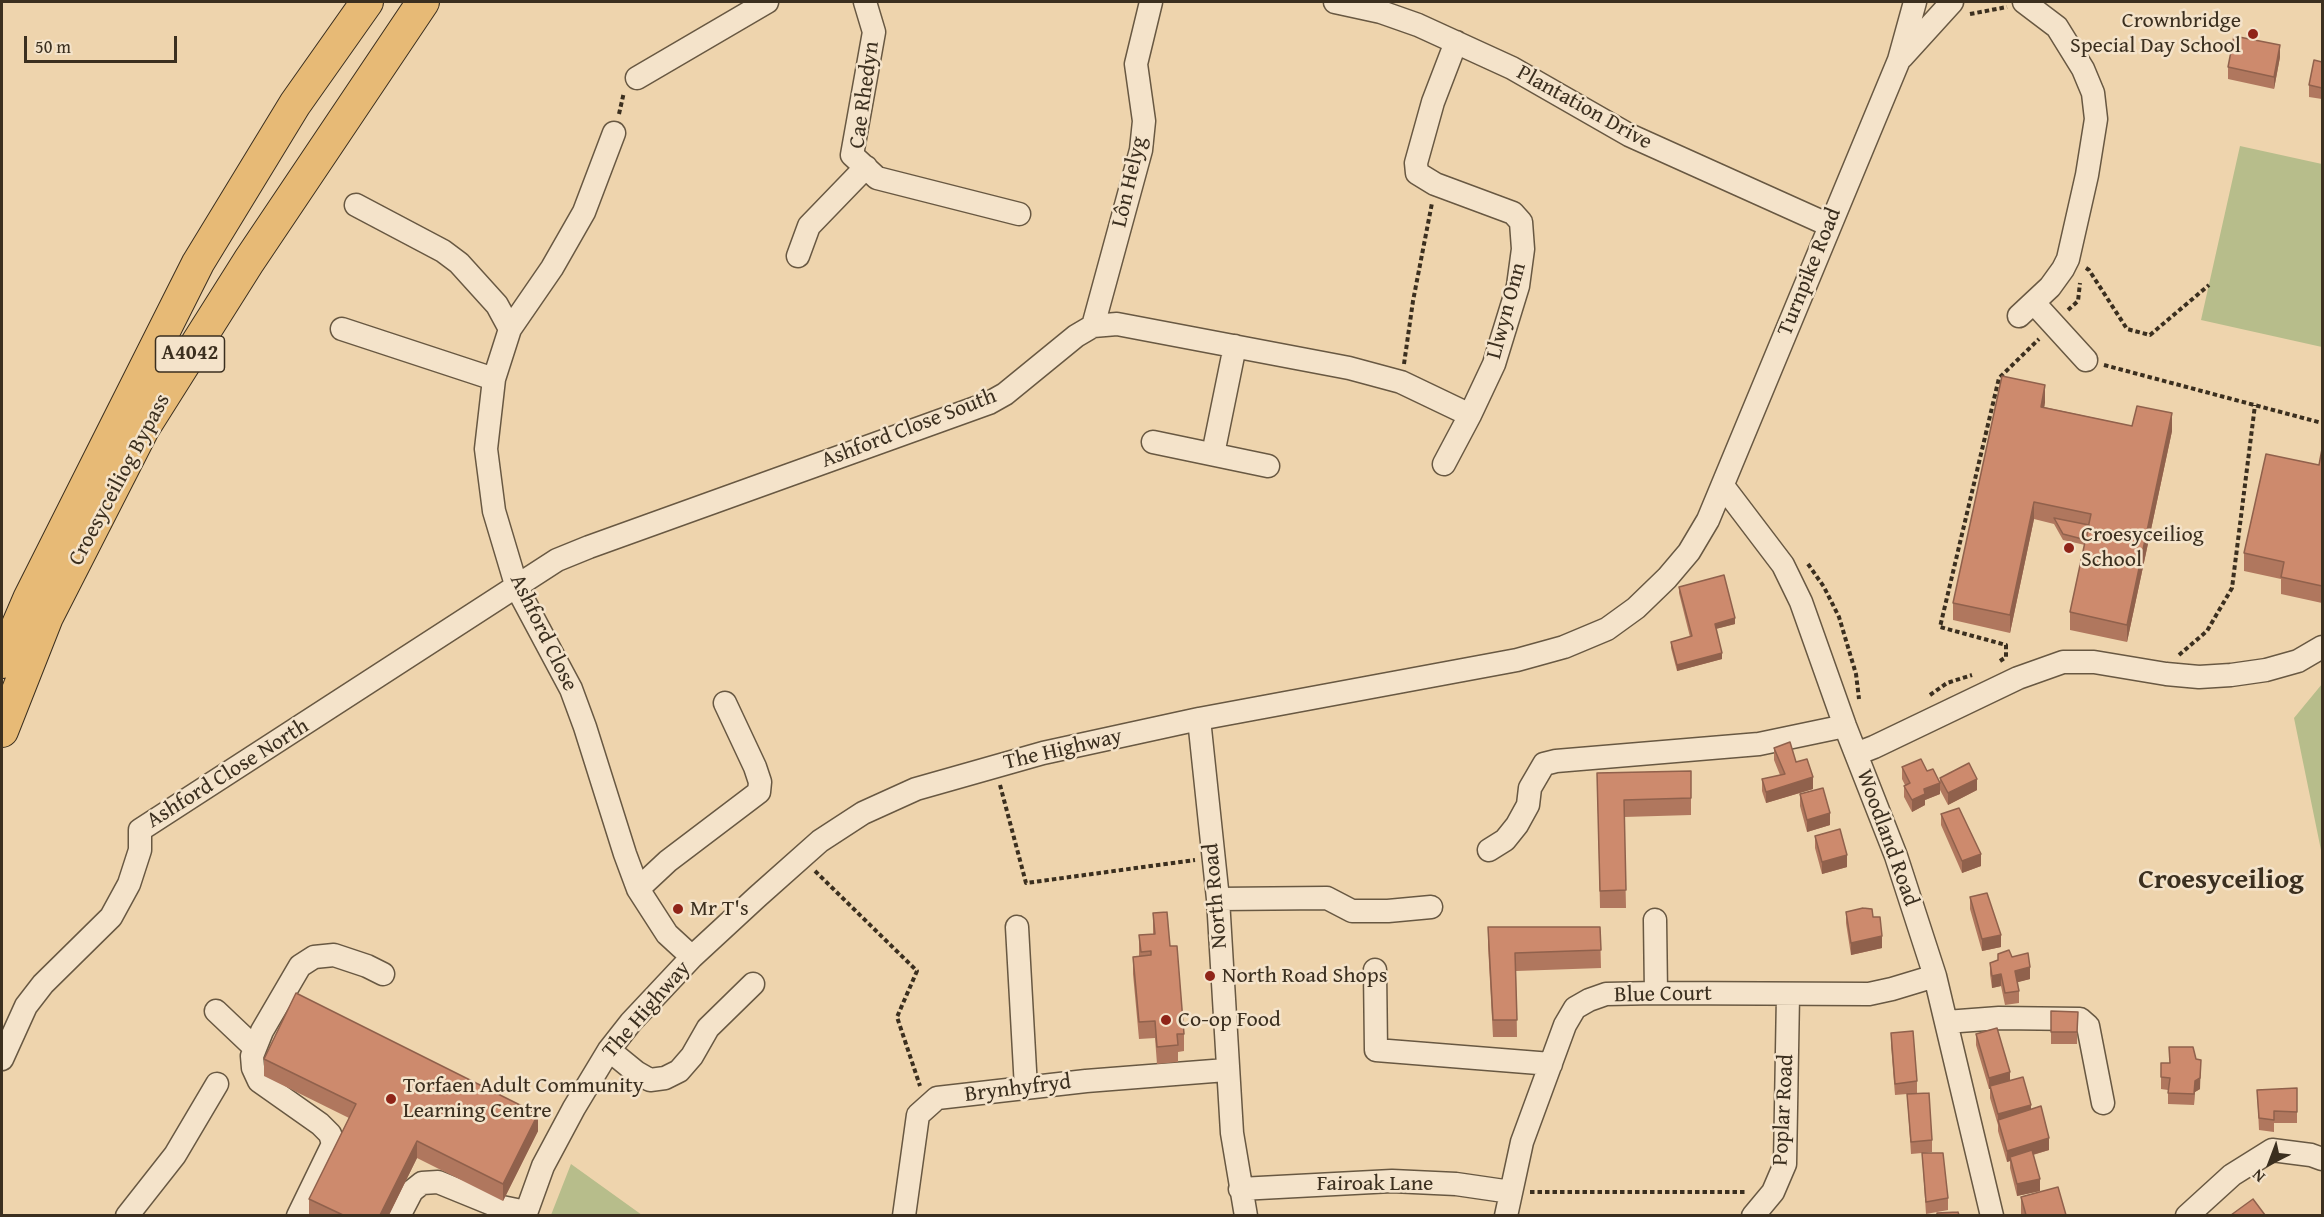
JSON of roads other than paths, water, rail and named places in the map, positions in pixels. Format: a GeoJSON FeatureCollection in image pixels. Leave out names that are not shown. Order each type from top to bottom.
{"type":"FeatureCollection","features":[{"type":"Feature","properties":{"kind":"highway","name":"Croesyceiliog Bypass"},"geometry":{"type":"LineString","coordinates":[[2,662],[29,599],[198,263],[295,104],[367,2]]}},
{"type":"Feature","properties":{"kind":"highway","name":"Croesyceiliog Bypass"},"geometry":{"type":"LineString","coordinates":[[2,731],[47,617],[142,429],[249,261],[423,2]]}},
{"type":"Feature","properties":{"kind":"street"},"geometry":{"type":"LineString","coordinates":[[637,78],[767,2]]}},
{"type":"Feature","properties":{"kind":"street","name":"Cae Rhedyn"},"geometry":{"type":"LineString","coordinates":[[865,2],[874,32],[852,155],[877,178],[1019,214]]}},
{"type":"Feature","properties":{"kind":"street","name":"Lôn Helyg"},"geometry":{"type":"LineString","coordinates":[[1093,326],[1141,150],[1144,121],[1136,64],[1151,2]]}},
{"type":"Feature","properties":{"kind":"street","name":"Plantation Drive"},"geometry":{"type":"LineString","coordinates":[[1335,2],[1409,21],[1456,42],[1512,68],[1629,135],[1829,225]]}},
{"type":"Feature","properties":{"kind":"street","name":"Turnpike Road"},"geometry":{"type":"LineString","coordinates":[[1723,486],[1899,60],[1915,2]]}},
{"type":"Feature","properties":{"kind":"street"},"geometry":{"type":"LineString","coordinates":[[2055,2],[2057,27],[2083,69],[2093,93],[2096,119],[2068,259],[2057,278],[2027,309],[2053,324],[2086,360]]}},
{"type":"Feature","properties":{"kind":"street"},"geometry":{"type":"LineString","coordinates":[[2020,5],[2057,27]]}},
{"type":"Feature","properties":{"kind":"street","name":"Turnpike Road"},"geometry":{"type":"LineString","coordinates":[[1899,60],[1959,9]]}},
{"type":"Feature","properties":{"kind":"street","name":"Llwyn Onn"},"geometry":{"type":"LineString","coordinates":[[1444,464],[1494,364],[1518,286],[1523,249],[1521,222],[1513,213],[1435,184],[1417,173],[1416,163],[1432,102],[1456,42]]}},
{"type":"Feature","properties":{"kind":"street","name":"Ashford Close"},"geometry":{"type":"LineString","coordinates":[[614,133],[584,212],[552,268],[510,329],[494,379],[486,449],[494,512],[517,588],[571,689],[638,890],[667,934],[692,957]]}},
{"type":"Feature","properties":{"kind":"street"},"geometry":{"type":"LineString","coordinates":[[798,256],[809,226],[866,167]]}},
{"type":"Feature","properties":{"kind":"street"},"geometry":{"type":"LineString","coordinates":[[356,204],[443,251],[459,263],[497,305],[510,329]]}},
{"type":"Feature","properties":{"kind":"street"},"geometry":{"type":"LineString","coordinates":[[1093,326],[1118,324],[1349,368],[1401,382],[1470,416]]}},
{"type":"Feature","properties":{"kind":"street","name":"Ashford Close South"},"geometry":{"type":"LineString","coordinates":[[517,588],[557,560],[589,547],[989,403],[1005,394],[1077,336],[1093,326]]}},
{"type":"Feature","properties":{"kind":"street"},"geometry":{"type":"LineString","coordinates":[[342,329],[494,379]]}},
{"type":"Feature","properties":{"kind":"street"},"geometry":{"type":"LineString","coordinates":[[1213,454],[1235,346]]}},
{"type":"Feature","properties":{"kind":"street"},"geometry":{"type":"LineString","coordinates":[[1153,442],[1268,466]]}},
{"type":"Feature","properties":{"kind":"street","name":"The Highway"},"geometry":{"type":"LineString","coordinates":[[525,1214],[543,1166],[574,1108],[609,1050],[655,994],[692,957],[820,841],[863,813],[916,789],[995,766],[1198,719],[1518,660],[1564,647],[1607,629],[1636,608],[1667,578],[1689,552],[1708,520],[1723,486]]}},
{"type":"Feature","properties":{"kind":"street","name":"Woodland Road"},"geometry":{"type":"LineString","coordinates":[[1723,486],[1783,565],[1801,602],[1845,726],[1896,856],[1935,976],[1992,1215]]}},
{"type":"Feature","properties":{"kind":"street","name":"Ashford Close North"},"geometry":{"type":"LineString","coordinates":[[2,1059],[18,1021],[43,984],[111,917],[140,850],[140,830],[517,588]]}},
{"type":"Feature","properties":{"kind":"street"},"geometry":{"type":"LineString","coordinates":[[1856,754],[2018,678],[2055,664],[2078,660],[2199,677],[2266,670],[2298,661],[2322,647]]}},
{"type":"Feature","properties":{"kind":"street"},"geometry":{"type":"LineString","coordinates":[[638,890],[668,861],[759,792],[760,782],[755,767],[724,703]]}},
{"type":"Feature","properties":{"kind":"street","name":"North Road"},"geometry":{"type":"LineString","coordinates":[[1198,719],[1218,900],[1226,1070],[1232,1133],[1246,1215]]}},
{"type":"Feature","properties":{"kind":"street"},"geometry":{"type":"LineString","coordinates":[[1489,850],[1505,840],[1517,825],[1528,805],[1530,788],[1544,764],[1759,744],[1845,726]]}},
{"type":"Feature","properties":{"kind":"street"},"geometry":{"type":"LineString","coordinates":[[1218,900],[1327,898],[1352,911],[1431,908]]}},
{"type":"Feature","properties":{"kind":"street"},"geometry":{"type":"LineString","coordinates":[[1655,920],[1656,993]]}},
{"type":"Feature","properties":{"kind":"street"},"geometry":{"type":"LineString","coordinates":[[1017,927],[1026,1088]]}},
{"type":"Feature","properties":{"kind":"street"},"geometry":{"type":"LineString","coordinates":[[298,1215],[333,1144],[330,1134],[320,1124],[259,1081],[252,1068],[252,1056],[262,1031],[300,966],[314,957],[334,956],[367,966],[382,974]]}},
{"type":"Feature","properties":{"kind":"street"},"geometry":{"type":"LineString","coordinates":[[1375,970],[1376,1050],[1551,1064]]}},
{"type":"Feature","properties":{"kind":"street","name":"Blue Court"},"geometry":{"type":"LineString","coordinates":[[1506,1215],[1522,1142],[1565,1025],[1575,1008],[1589,1000],[1606,994],[1869,994],[1935,976]]}},
{"type":"Feature","properties":{"kind":"street"},"geometry":{"type":"LineString","coordinates":[[609,1050],[636,1072],[650,1080],[665,1078],[679,1071],[692,1056],[708,1028],[753,984]]}},
{"type":"Feature","properties":{"kind":"street","name":"Poplar Road"},"geometry":{"type":"LineString","coordinates":[[1753,1215],[1773,1192],[1785,1164],[1788,994]]}},
{"type":"Feature","properties":{"kind":"street"},"geometry":{"type":"LineString","coordinates":[[216,1011],[255,1048]]}},
{"type":"Feature","properties":{"kind":"street"},"geometry":{"type":"LineString","coordinates":[[1946,1022],[1999,1018],[2080,1019],[2088,1026],[2103,1103]]}},
{"type":"Feature","properties":{"kind":"street","name":"Brynhyfryd"},"geometry":{"type":"LineString","coordinates":[[904,1215],[918,1115],[937,1098],[1226,1070]]}},
{"type":"Feature","properties":{"kind":"street"},"geometry":{"type":"LineString","coordinates":[[127,1215],[175,1155],[217,1084]]}},
{"type":"Feature","properties":{"kind":"street"},"geometry":{"type":"LineString","coordinates":[[2187,1215],[2232,1175],[2272,1150],[2311,1155],[2322,1160]]}},
{"type":"Feature","properties":{"kind":"street","name":"Fairoak Lane"},"geometry":{"type":"LineString","coordinates":[[1240,1189],[1392,1181],[1456,1184],[1511,1192]]}},
{"type":"Feature","properties":{"kind":"street"},"geometry":{"type":"LineString","coordinates":[[399,1215],[412,1191],[422,1183],[438,1182],[483,1208],[525,1214]]}},
{"type":"Feature","properties":{"kind":"place","name":"Crownbridge Special Day School"},"geometry":{"type":"Point","coordinates":[2253,34]}},
{"type":"Feature","properties":{"kind":"place","name":"Croesyceiliog School"},"geometry":{"type":"Point","coordinates":[2069,548]}},
{"type":"Feature","properties":{"kind":"place","name":"Mr T's"},"geometry":{"type":"Point","coordinates":[678,909]}},
{"type":"Feature","properties":{"kind":"place","name":"North Road Shops"},"geometry":{"type":"Point","coordinates":[1210,976]}},
{"type":"Feature","properties":{"kind":"place","name":"Co-op Food"},"geometry":{"type":"Point","coordinates":[1166,1020]}},
{"type":"Feature","properties":{"kind":"place","name":"Torfaen Adult Community Learning Centre"},"geometry":{"type":"Point","coordinates":[391,1099]}},
{"type":"Feature","properties":{"kind":"district","name":"Croesyceiliog"},"geometry":{"type":"Point","coordinates":[2221,881]}}]}
